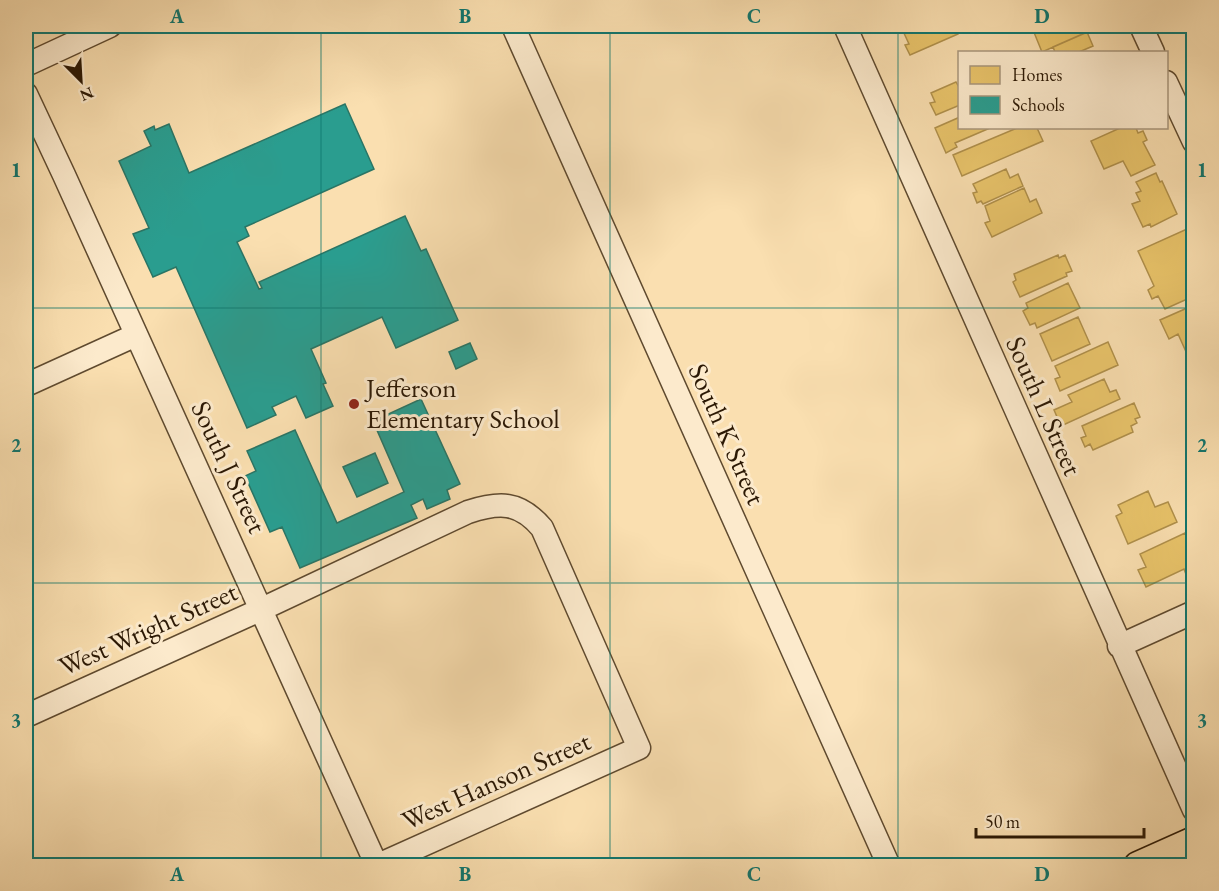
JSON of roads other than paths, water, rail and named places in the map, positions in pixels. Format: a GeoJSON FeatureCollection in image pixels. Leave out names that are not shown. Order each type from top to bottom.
{"type":"FeatureCollection","features":[{"type":"Feature","properties":{"kind":"main road"},"geometry":{"type":"LineString","coordinates":[[1138,866],[1194,841]]}},
{"type":"Feature","properties":{"kind":"street"},"geometry":{"type":"LineString","coordinates":[[26,65],[110,26]]}},
{"type":"Feature","properties":{"kind":"street","name":"South K Street"},"geometry":{"type":"LineString","coordinates":[[513,26],[889,866]]}},
{"type":"Feature","properties":{"kind":"street","name":"South L Street"},"geometry":{"type":"LineString","coordinates":[[844,26],[1194,810]]}},
{"type":"Feature","properties":{"kind":"street"},"geometry":{"type":"LineString","coordinates":[[1141,26],[1153,51]]}},
{"type":"Feature","properties":{"kind":"street"},"geometry":{"type":"LineString","coordinates":[[1168,84],[1194,142]]}},
{"type":"Feature","properties":{"kind":"street","name":"South J Street"},"geometry":{"type":"LineString","coordinates":[[26,94],[262,609],[376,865]]}},
{"type":"Feature","properties":{"kind":"street"},"geometry":{"type":"LineString","coordinates":[[26,385],[136,335]]}},
{"type":"Feature","properties":{"kind":"street","name":"West Wright Street"},"geometry":{"type":"LineString","coordinates":[[26,716],[468,512],[503,505],[519,508],[531,515],[542,528],[639,748]]}},
{"type":"Feature","properties":{"kind":"street"},"geometry":{"type":"LineString","coordinates":[[1119,646],[1194,612]]}},
{"type":"Feature","properties":{"kind":"street","name":"West Hanson Street"},"geometry":{"type":"LineString","coordinates":[[376,865],[639,748]]}},
{"type":"Feature","properties":{"kind":"place","name":"Jefferson Elementary School"},"geometry":{"type":"Point","coordinates":[354,404]}}]}
